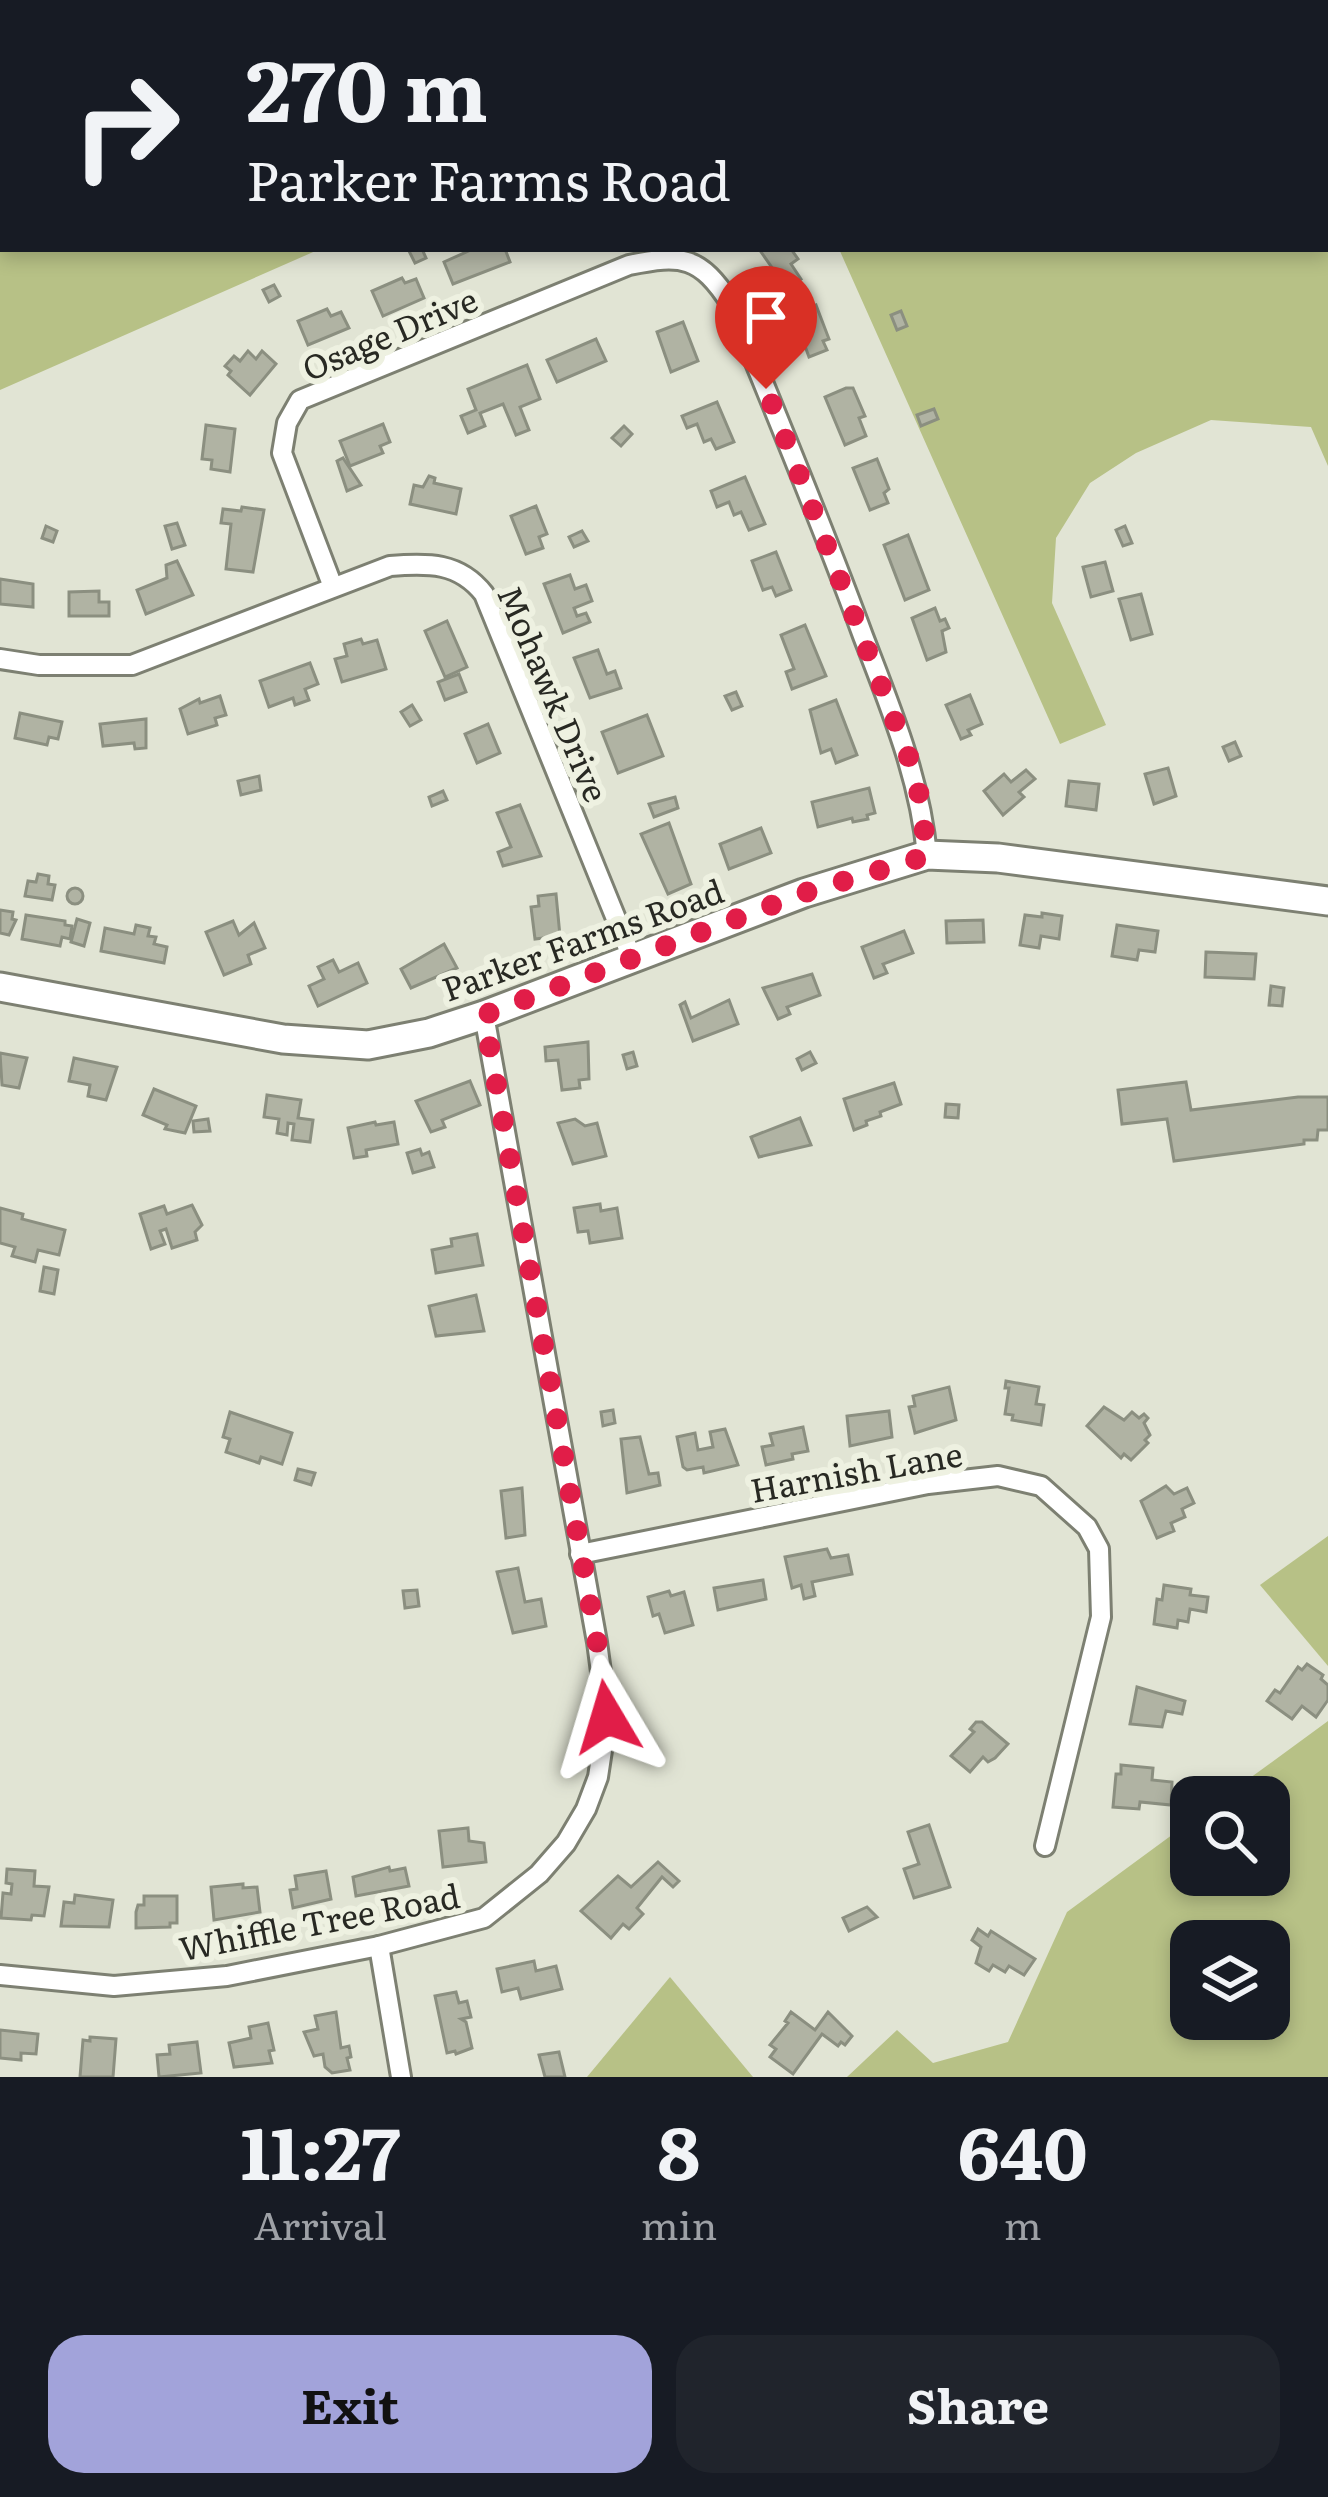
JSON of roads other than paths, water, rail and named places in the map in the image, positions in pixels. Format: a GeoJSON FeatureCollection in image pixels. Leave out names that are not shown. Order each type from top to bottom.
{"type":"FeatureCollection","features":[{"type":"Feature","properties":{"kind":"street","name":"Osage Drive"},"geometry":{"type":"LineString","coordinates":[[333,587],[281,453],[286,424],[300,400],[629,265],[669,257],[692,263],[716,280],[731,304],[835,560],[911,763],[927,856]]}},
{"type":"Feature","properties":{"kind":"street","name":"Mohawk Drive"},"geometry":{"type":"LineString","coordinates":[[0,659],[39,665],[132,665],[390,566],[430,563],[468,574],[484,594],[632,958]]}},
{"type":"Feature","properties":{"kind":"street","name":"Parker Farms Road"},"geometry":{"type":"LineString","coordinates":[[0,987],[283,1040],[392,1042],[484,1015],[866,872],[927,856],[998,858],[1328,901]]}},
{"type":"Feature","properties":{"kind":"street","name":"Whiffle Tree Road"},"geometry":{"type":"LineString","coordinates":[[0,1975],[114,1986],[227,1976],[379,1946],[484,1918],[539,1874],[566,1843],[586,1809],[598,1778],[607,1717],[484,1015]]}},
{"type":"Feature","properties":{"kind":"street","name":"Harnish Lane"},"geometry":{"type":"LineString","coordinates":[[580,1554],[928,1484],[998,1476],[1041,1486],[1087,1527],[1099,1549],[1102,1581],[1101,1617],[1045,1846]]}},
{"type":"Feature","properties":{"kind":"street"},"geometry":{"type":"LineString","coordinates":[[379,1946],[401,2077]]}}]}
